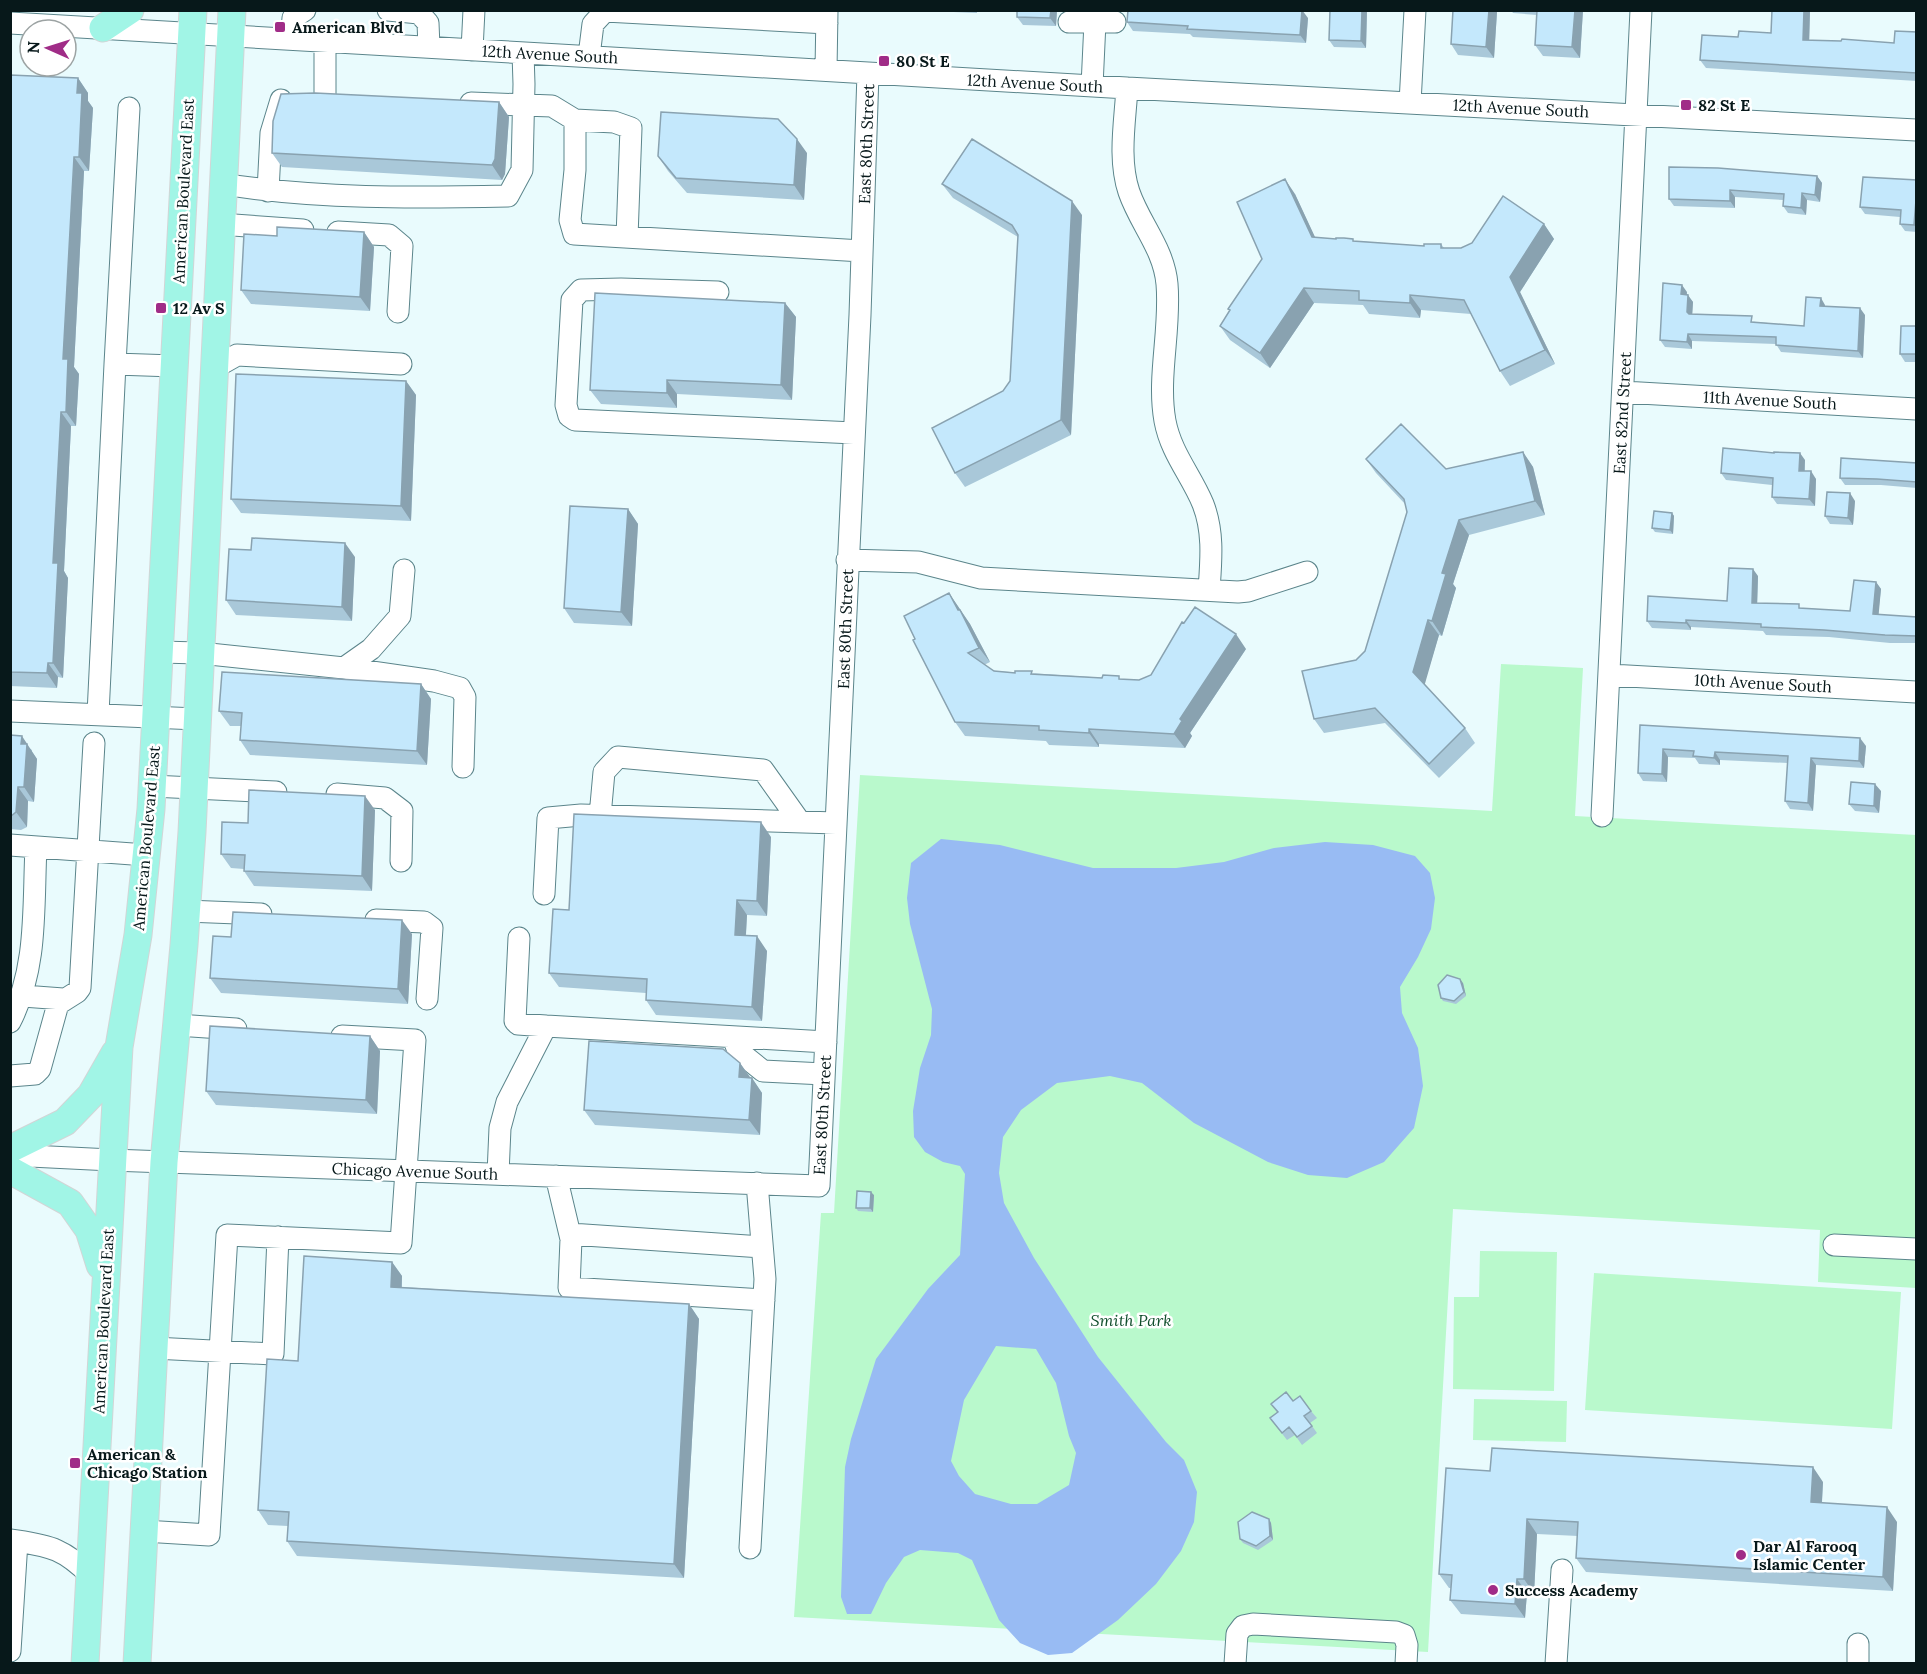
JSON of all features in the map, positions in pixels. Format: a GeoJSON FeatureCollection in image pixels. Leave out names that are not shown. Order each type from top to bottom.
{"type":"FeatureCollection","features":[{"type":"Feature","properties":{"kind":"main road"},"geometry":{"type":"LineString","coordinates":[[99,22],[130,10]]}},
{"type":"Feature","properties":{"kind":"main road","name":"American Boulevard East"},"geometry":{"type":"LineString","coordinates":[[85,1664],[119,1047],[138,935],[152,786],[192,22]]}},
{"type":"Feature","properties":{"kind":"main road"},"geometry":{"type":"LineString","coordinates":[[137,1664],[164,1162],[177,1025],[194,788],[231,23]]}},
{"type":"Feature","properties":{"kind":"main road"},"geometry":{"type":"LineString","coordinates":[[174,366],[214,368]]}},
{"type":"Feature","properties":{"kind":"main road"},"geometry":{"type":"LineString","coordinates":[[10,1149],[65,1122],[91,1095],[119,1047]]}},
{"type":"Feature","properties":{"kind":"main road"},"geometry":{"type":"LineString","coordinates":[[10,1170],[70,1203],[89,1230],[105,1282]]}},
{"type":"Feature","properties":{"kind":"street"},"geometry":{"type":"LineString","coordinates":[[291,39],[292,18],[305,10]]}},
{"type":"Feature","properties":{"kind":"street"},"geometry":{"type":"LineString","coordinates":[[388,10],[419,13],[428,23],[429,47]]}},
{"type":"Feature","properties":{"kind":"street"},"geometry":{"type":"LineString","coordinates":[[472,50],[474,10]]}},
{"type":"Feature","properties":{"kind":"street"},"geometry":{"type":"LineString","coordinates":[[1410,103],[1414,10]]}},
{"type":"Feature","properties":{"kind":"street","name":"East 82nd Street"},"geometry":{"type":"LineString","coordinates":[[1602,816],[1641,10]]}},
{"type":"Feature","properties":{"kind":"street"},"geometry":{"type":"LineString","coordinates":[[589,56],[593,24],[605,11],[827,17],[826,70]]}},
{"type":"Feature","properties":{"kind":"street"},"geometry":{"type":"LineString","coordinates":[[1069,22],[1105,22],[1092,86]]}},
{"type":"Feature","properties":{"kind":"street","name":"12th Avenue South"},"geometry":{"type":"LineString","coordinates":[[10,23],[231,23],[291,39],[1127,88],[1917,130]]}},
{"type":"Feature","properties":{"kind":"street"},"geometry":{"type":"LineString","coordinates":[[325,41],[325,95]]}},
{"type":"Feature","properties":{"kind":"street"},"geometry":{"type":"LineString","coordinates":[[223,184],[268,191],[398,198],[508,196],[522,170],[523,52]]}},
{"type":"Feature","properties":{"kind":"street","name":"East 80th Street"},"geometry":{"type":"LineString","coordinates":[[819,1186],[837,823],[868,73]]}},
{"type":"Feature","properties":{"kind":"street"},"geometry":{"type":"LineString","coordinates":[[1127,88],[1123,143],[1125,175],[1132,199],[1155,242],[1167,283],[1165,420],[1176,454],[1208,518],[1211,548],[1209,590]]}},
{"type":"Feature","properties":{"kind":"street"},"geometry":{"type":"LineString","coordinates":[[268,191],[271,133],[282,96],[348,96]]}},
{"type":"Feature","properties":{"kind":"street"},"geometry":{"type":"LineString","coordinates":[[454,102],[552,106],[575,120],[614,122],[631,128],[627,237]]}},
{"type":"Feature","properties":{"kind":"street"},"geometry":{"type":"LineString","coordinates":[[98,714],[129,108]]}},
{"type":"Feature","properties":{"kind":"street"},"geometry":{"type":"LineString","coordinates":[[575,120],[575,170],[570,220],[574,234],[862,251]]}},
{"type":"Feature","properties":{"kind":"street"},"geometry":{"type":"LineString","coordinates":[[220,224],[389,235],[402,246],[398,312]]}},
{"type":"Feature","properties":{"kind":"street"},"geometry":{"type":"LineString","coordinates":[[718,292],[580,290],[572,300],[566,405],[569,416],[575,420],[854,433]]}},
{"type":"Feature","properties":{"kind":"street"},"geometry":{"type":"LineString","coordinates":[[214,368],[237,355],[401,364]]}},
{"type":"Feature","properties":{"kind":"street"},"geometry":{"type":"LineString","coordinates":[[116,364],[174,366]]}},
{"type":"Feature","properties":{"kind":"street","name":"11th Avenue South"},"geometry":{"type":"LineString","coordinates":[[1623,392],[1917,409]]}},
{"type":"Feature","properties":{"kind":"street"},"geometry":{"type":"LineString","coordinates":[[848,560],[918,562],[981,578],[1209,590],[1248,591],[1307,572]]}},
{"type":"Feature","properties":{"kind":"street"},"geometry":{"type":"LineString","coordinates":[[344,668],[371,649],[399,616],[404,570]]}},
{"type":"Feature","properties":{"kind":"street"},"geometry":{"type":"LineString","coordinates":[[159,652],[200,653],[344,668],[434,681],[460,688],[465,697],[463,767]]}},
{"type":"Feature","properties":{"kind":"street","name":"10th Avenue South"},"geometry":{"type":"LineString","coordinates":[[1610,675],[1917,692]]}},
{"type":"Feature","properties":{"kind":"street"},"geometry":{"type":"LineString","coordinates":[[10,711],[197,719]]}},
{"type":"Feature","properties":{"kind":"street"},"geometry":{"type":"LineString","coordinates":[[10,1076],[35,1074],[40,1069],[58,1004],[77,992],[81,983],[94,743]]}},
{"type":"Feature","properties":{"kind":"street"},"geometry":{"type":"LineString","coordinates":[[600,816],[604,772],[618,757],[763,770],[800,822]]}},
{"type":"Feature","properties":{"kind":"street"},"geometry":{"type":"LineString","coordinates":[[152,786],[292,792]]}},
{"type":"Feature","properties":{"kind":"street"},"geometry":{"type":"LineString","coordinates":[[316,794],[385,798],[402,811],[401,861]]}},
{"type":"Feature","properties":{"kind":"street"},"geometry":{"type":"LineString","coordinates":[[544,894],[548,818],[600,816],[837,823]]}},
{"type":"Feature","properties":{"kind":"street"},"geometry":{"type":"LineString","coordinates":[[10,845],[146,855]]}},
{"type":"Feature","properties":{"kind":"street"},"geometry":{"type":"LineString","coordinates":[[10,1022],[23,996],[30,965],[36,847]]}},
{"type":"Feature","properties":{"kind":"street"},"geometry":{"type":"LineString","coordinates":[[186,911],[284,916]]}},
{"type":"Feature","properties":{"kind":"street"},"geometry":{"type":"LineString","coordinates":[[353,919],[424,922],[432,928],[427,999]]}},
{"type":"Feature","properties":{"kind":"street"},"geometry":{"type":"LineString","coordinates":[[519,938],[514,1021],[518,1024],[826,1042]]}},
{"type":"Feature","properties":{"kind":"street"},"geometry":{"type":"LineString","coordinates":[[23,996],[63,999]]}},
{"type":"Feature","properties":{"kind":"street"},"geometry":{"type":"LineString","coordinates":[[177,1025],[252,1030]]}},
{"type":"Feature","properties":{"kind":"street"},"geometry":{"type":"LineString","coordinates":[[498,1174],[500,1128],[507,1102],[546,1026]]}},
{"type":"Feature","properties":{"kind":"street"},"geometry":{"type":"LineString","coordinates":[[144,1531],[209,1535],[226,1235],[401,1243],[415,1040],[322,1034]]}},
{"type":"Feature","properties":{"kind":"street"},"geometry":{"type":"LineString","coordinates":[[733,1037],[738,1051],[764,1071],[824,1074]]}},
{"type":"Feature","properties":{"kind":"street","name":"Chicago Avenue South"},"geometry":{"type":"LineString","coordinates":[[10,1155],[819,1186]]}},
{"type":"Feature","properties":{"kind":"street"},"geometry":{"type":"LineString","coordinates":[[556,1176],[570,1234],[569,1288],[764,1300]]}},
{"type":"Feature","properties":{"kind":"street"},"geometry":{"type":"LineString","coordinates":[[750,1548],[765,1279],[757,1183]]}},
{"type":"Feature","properties":{"kind":"street"},"geometry":{"type":"LineString","coordinates":[[570,1234],[762,1247]]}},
{"type":"Feature","properties":{"kind":"street"},"geometry":{"type":"LineString","coordinates":[[154,1348],[273,1354],[278,1237]]}},
{"type":"Feature","properties":{"kind":"street"},"geometry":{"type":"LineString","coordinates":[[1834,1245],[1917,1249]]}},
{"type":"Feature","properties":{"kind":"street"},"geometry":{"type":"LineString","coordinates":[[10,1651],[14,1540],[48,1545],[74,1559],[90,1575]]}},
{"type":"Feature","properties":{"kind":"street"},"geometry":{"type":"LineString","coordinates":[[1556,1664],[1562,1570]]}},
{"type":"Feature","properties":{"kind":"street"},"geometry":{"type":"LineString","coordinates":[[1235,1664],[1237,1634],[1243,1626],[1253,1624],[1396,1632],[1404,1635],[1407,1645],[1406,1664]]}},
{"type":"Feature","properties":{"kind":"green space","name":"Smith Park"},"geometry":{"type":"Polygon","coordinates":[[[1501,664],[1583,668],[1575,816],[1916,835],[1916,1288],[1818,1282],[1820,1230],[1453,1209],[1428,1652],[794,1617],[821,1213],[834,1213],[860,775],[1492,811],[1501,664]]]}},
{"type":"Feature","properties":{"kind":"green space"},"geometry":{"type":"Polygon","coordinates":[[[1480,1251],[1557,1252],[1554,1391],[1453,1389],[1454,1297],[1479,1297],[1480,1251]]]}},
{"type":"Feature","properties":{"kind":"green space"},"geometry":{"type":"Polygon","coordinates":[[[1594,1273],[1901,1292],[1892,1429],[1585,1410],[1594,1273]]]}},
{"type":"Feature","properties":{"kind":"green space"},"geometry":{"type":"Polygon","coordinates":[[[1474,1399],[1567,1401],[1566,1442],[1473,1440],[1474,1399]]]}},
{"type":"Feature","properties":{"kind":"water"},"geometry":{"type":"Polygon","coordinates":[[[941,839],[1000,845],[1093,868],[1176,868],[1224,862],[1274,848],[1325,842],[1373,845],[1415,856],[1430,873],[1435,898],[1431,929],[1400,987],[1402,1013],[1418,1048],[1423,1086],[1414,1128],[1384,1162],[1347,1178],[1308,1175],[1268,1162],[1194,1123],[1142,1083],[1110,1076],[1057,1083],[1021,1110],[1003,1137],[999,1173],[1004,1203],[1034,1258],[1098,1357],[1166,1442],[1184,1460],[1197,1492],[1194,1522],[1181,1551],[1156,1584],[1118,1620],[1072,1653],[1048,1655],[1020,1643],[999,1620],[972,1560],[958,1553],[920,1550],[904,1557],[886,1583],[871,1614],[847,1614],[841,1597],[845,1467],[851,1439],[876,1359],[928,1289],[960,1255],[965,1174],[960,1166],[943,1162],[925,1152],[914,1137],[913,1111],[920,1068],[931,1035],[932,1009],[910,924],[907,898],[911,863],[941,839]],[[996,1346],[964,1400],[951,1461],[959,1476],[975,1494],[1011,1504],[1037,1504],[1069,1485],[1076,1453],[1069,1436],[1056,1383],[1036,1349],[996,1346]]]}},
{"type":"Feature","properties":{"kind":"building"},"geometry":{"type":"Polygon","coordinates":[[[1017,10],[1051,10],[1050,18],[1017,17],[1017,10]]]}},
{"type":"Feature","properties":{"kind":"building"},"geometry":{"type":"Polygon","coordinates":[[[1128,10],[1302,10],[1300,35],[1187,29],[1188,26],[1127,22],[1128,10]]]}},
{"type":"Feature","properties":{"kind":"building"},"geometry":{"type":"Polygon","coordinates":[[[1330,10],[1362,10],[1361,41],[1329,40],[1330,10]]]}},
{"type":"Feature","properties":{"kind":"building"},"geometry":{"type":"Polygon","coordinates":[[[1453,10],[1489,10],[1486,47],[1451,44],[1453,10]]]}},
{"type":"Feature","properties":{"kind":"building"},"geometry":{"type":"Polygon","coordinates":[[[1537,10],[1575,10],[1572,47],[1535,45],[1537,10]]]}},
{"type":"Feature","properties":{"kind":"building"},"geometry":{"type":"Polygon","coordinates":[[[1772,10],[1804,10],[1803,40],[1841,41],[1842,39],[1894,43],[1895,31],[1917,32],[1917,73],[1700,60],[1702,35],[1738,37],[1739,31],[1771,33],[1772,10]]]}},
{"type":"Feature","properties":{"kind":"building"},"geometry":{"type":"Polygon","coordinates":[[[10,75],[18,75],[18,78],[78,78],[77,93],[82,93],[79,157],[74,157],[63,359],[68,359],[66,412],[61,412],[53,563],[58,563],[53,663],[48,663],[47,673],[10,672],[10,75]]]}},
{"type":"Feature","properties":{"kind":"building"},"geometry":{"type":"Polygon","coordinates":[[[315,93],[499,102],[495,159],[492,165],[272,153],[273,121],[281,94],[315,93]]]}},
{"type":"Feature","properties":{"kind":"building"},"geometry":{"type":"Polygon","coordinates":[[[661,112],[778,119],[797,139],[794,185],[676,178],[658,156],[661,112]]]}},
{"type":"Feature","properties":{"kind":"building"},"geometry":{"type":"Polygon","coordinates":[[[972,139],[1072,201],[1061,420],[955,473],[932,428],[1003,391],[1010,381],[1018,235],[1012,225],[942,184],[972,139]]]}},
{"type":"Feature","properties":{"kind":"building"},"geometry":{"type":"Polygon","coordinates":[[[1669,167],[1718,168],[1817,176],[1815,195],[1802,193],[1801,208],[1783,206],[1784,194],[1730,190],[1730,201],[1669,199],[1669,167]]]}},
{"type":"Feature","properties":{"kind":"building"},"geometry":{"type":"Polygon","coordinates":[[[1863,177],[1917,180],[1914,225],[1900,224],[1901,210],[1860,207],[1863,177]]]}},
{"type":"Feature","properties":{"kind":"building"},"geometry":{"type":"Polygon","coordinates":[[[1285,179],[1312,237],[1424,246],[1424,244],[1441,244],[1441,248],[1461,248],[1472,243],[1503,196],[1544,224],[1510,277],[1545,350],[1500,371],[1464,300],[1410,295],[1410,303],[1359,300],[1359,291],[1304,288],[1260,353],[1220,326],[1230,310],[1228,309],[1262,259],[1237,202],[1285,179]]]}},
{"type":"Feature","properties":{"kind":"building"},"geometry":{"type":"Polygon","coordinates":[[[277,227],[364,232],[360,297],[241,290],[244,234],[277,236],[277,227]]]}},
{"type":"Feature","properties":{"kind":"building"},"geometry":{"type":"Polygon","coordinates":[[[1663,283],[1682,285],[1681,294],[1688,295],[1687,312],[1689,314],[1752,316],[1751,322],[1804,326],[1806,297],[1821,298],[1820,306],[1860,308],[1858,351],[1776,345],[1776,337],[1688,334],[1687,342],[1660,340],[1663,283]]]}},
{"type":"Feature","properties":{"kind":"building"},"geometry":{"type":"Polygon","coordinates":[[[595,293],[785,303],[781,385],[667,380],[667,393],[590,390],[595,293]]]}},
{"type":"Feature","properties":{"kind":"building"},"geometry":{"type":"Polygon","coordinates":[[[1901,326],[1917,326],[1917,354],[1900,354],[1901,326]]]}},
{"type":"Feature","properties":{"kind":"building"},"geometry":{"type":"Polygon","coordinates":[[[236,374],[406,381],[401,506],[231,499],[236,374]]]}},
{"type":"Feature","properties":{"kind":"building"},"geometry":{"type":"Polygon","coordinates":[[[1401,424],[1446,469],[1523,452],[1535,501],[1459,520],[1442,573],[1446,574],[1432,621],[1428,620],[1413,672],[1465,728],[1429,764],[1375,708],[1314,719],[1302,671],[1356,660],[1365,651],[1407,512],[1404,499],[1366,459],[1401,424]]]}},
{"type":"Feature","properties":{"kind":"building"},"geometry":{"type":"Polygon","coordinates":[[[1723,448],[1800,453],[1799,471],[1811,471],[1809,499],[1772,497],[1773,478],[1721,473],[1723,448]]]}},
{"type":"Feature","properties":{"kind":"building"},"geometry":{"type":"Polygon","coordinates":[[[1841,458],[1917,463],[1917,482],[1840,478],[1841,458]]]}},
{"type":"Feature","properties":{"kind":"building"},"geometry":{"type":"Polygon","coordinates":[[[1827,492],[1850,493],[1848,518],[1825,516],[1827,492]]]}},
{"type":"Feature","properties":{"kind":"building"},"geometry":{"type":"Polygon","coordinates":[[[570,506],[628,509],[621,612],[564,608],[570,506]]]}},
{"type":"Feature","properties":{"kind":"building"},"geometry":{"type":"Polygon","coordinates":[[[1654,511],[1672,513],[1670,530],[1652,528],[1654,511]]]}},
{"type":"Feature","properties":{"kind":"building"},"geometry":{"type":"Polygon","coordinates":[[[252,538],[345,543],[342,607],[226,600],[229,549],[251,550],[252,538]]]}},
{"type":"Feature","properties":{"kind":"building"},"geometry":{"type":"Polygon","coordinates":[[[1729,568],[1753,569],[1752,603],[1799,604],[1799,608],[1850,611],[1854,580],[1876,582],[1873,614],[1917,617],[1917,636],[1761,627],[1761,624],[1686,620],[1686,623],[1647,621],[1648,596],[1727,601],[1729,568]]]}},
{"type":"Feature","properties":{"kind":"building"},"geometry":{"type":"Polygon","coordinates":[[[949,593],[979,648],[968,653],[994,671],[1015,673],[1015,671],[1032,671],[1031,674],[1102,678],[1103,675],[1139,680],[1151,675],[1182,622],[1184,623],[1195,607],[1236,634],[1180,719],[1182,721],[1174,734],[1089,729],[1089,733],[1039,730],[1039,726],[955,722],[913,640],[915,639],[904,616],[949,593]]]}},
{"type":"Feature","properties":{"kind":"building"},"geometry":{"type":"Polygon","coordinates":[[[222,672],[421,684],[417,751],[240,740],[242,713],[219,711],[222,672]]]}},
{"type":"Feature","properties":{"kind":"building"},"geometry":{"type":"Polygon","coordinates":[[[1640,725],[1860,738],[1859,761],[1811,758],[1808,803],[1785,801],[1788,756],[1715,752],[1714,758],[1693,756],[1694,751],[1663,749],[1662,774],[1638,773],[1640,725]]]}},
{"type":"Feature","properties":{"kind":"building"},"geometry":{"type":"Polygon","coordinates":[[[10,735],[22,736],[21,744],[27,744],[24,787],[18,787],[16,812],[11,816],[10,735]]]}},
{"type":"Feature","properties":{"kind":"building"},"geometry":{"type":"Polygon","coordinates":[[[1851,782],[1875,784],[1874,806],[1849,804],[1851,782]]]}},
{"type":"Feature","properties":{"kind":"building"},"geometry":{"type":"Polygon","coordinates":[[[249,790],[365,796],[362,876],[244,871],[245,855],[221,854],[222,822],[248,823],[249,790]]]}},
{"type":"Feature","properties":{"kind":"building"},"geometry":{"type":"Polygon","coordinates":[[[574,814],[761,822],[757,901],[737,900],[735,935],[757,936],[752,1007],[646,1000],[647,979],[549,973],[553,909],[569,910],[574,814]]]}},
{"type":"Feature","properties":{"kind":"building"},"geometry":{"type":"Polygon","coordinates":[[[233,912],[402,920],[398,989],[210,978],[213,936],[231,937],[233,912]]]}},
{"type":"Feature","properties":{"kind":"building"},"geometry":{"type":"Polygon","coordinates":[[[1447,975],[1460,979],[1464,992],[1454,1001],[1441,998],[1438,985],[1447,975]]]}},
{"type":"Feature","properties":{"kind":"building"},"geometry":{"type":"Polygon","coordinates":[[[210,1026],[370,1036],[366,1100],[206,1091],[210,1026]]]}},
{"type":"Feature","properties":{"kind":"building"},"geometry":{"type":"Polygon","coordinates":[[[589,1041],[723,1049],[740,1063],[739,1077],[752,1078],[749,1120],[584,1110],[589,1041]]]}},
{"type":"Feature","properties":{"kind":"building"},"geometry":{"type":"Polygon","coordinates":[[[857,1191],[871,1192],[870,1208],[856,1208],[857,1191]]]}},
{"type":"Feature","properties":{"kind":"building"},"geometry":{"type":"Polygon","coordinates":[[[304,1256],[392,1262],[391,1287],[689,1304],[674,1564],[287,1541],[289,1512],[258,1510],[267,1359],[298,1361],[304,1256]]]}},
{"type":"Feature","properties":{"kind":"building"},"geometry":{"type":"Polygon","coordinates":[[[1286,1392],[1293,1401],[1300,1396],[1311,1411],[1304,1416],[1312,1426],[1297,1437],[1289,1427],[1282,1433],[1270,1418],[1278,1412],[1271,1404],[1286,1392]]]}},
{"type":"Feature","properties":{"kind":"building","name":"Dar Al Farooq Islamic Center"},"geometry":{"type":"Polygon","coordinates":[[[1492,1448],[1813,1467],[1811,1502],[1887,1507],[1883,1577],[1576,1558],[1578,1522],[1527,1519],[1524,1579],[1517,1579],[1515,1604],[1450,1600],[1452,1575],[1439,1574],[1446,1468],[1490,1471],[1492,1448]]]}},
{"type":"Feature","properties":{"kind":"building"},"geometry":{"type":"Polygon","coordinates":[[[1252,1512],[1269,1519],[1270,1536],[1256,1546],[1240,1539],[1238,1522],[1252,1512]]]}},
{"type":"Feature","properties":{"kind":"place","name":"American Blvd"},"geometry":{"type":"Point","coordinates":[280,27]}},
{"type":"Feature","properties":{"kind":"place","name":"80 St E"},"geometry":{"type":"Point","coordinates":[884,61]}},
{"type":"Feature","properties":{"kind":"place","name":"82 St E"},"geometry":{"type":"Point","coordinates":[1686,105]}},
{"type":"Feature","properties":{"kind":"place","name":"12 Av S"},"geometry":{"type":"Point","coordinates":[161,308]}},
{"type":"Feature","properties":{"kind":"place","name":"American & Chicago Station"},"geometry":{"type":"Point","coordinates":[75,1463]}},
{"type":"Feature","properties":{"kind":"place","name":"Dar Al Farooq Islamic Center"},"geometry":{"type":"Point","coordinates":[1741,1555]}},
{"type":"Feature","properties":{"kind":"place","name":"Success Academy"},"geometry":{"type":"Point","coordinates":[1493,1590]}}]}
